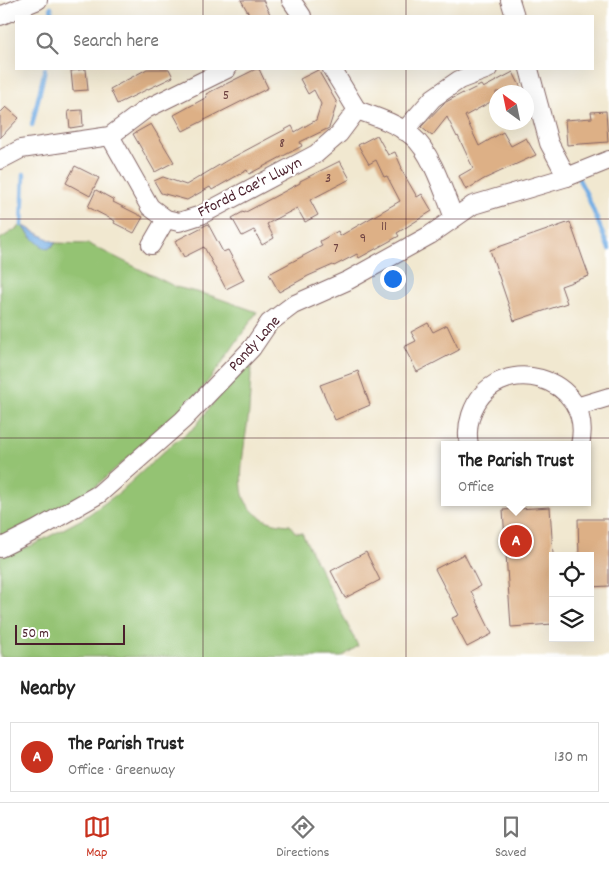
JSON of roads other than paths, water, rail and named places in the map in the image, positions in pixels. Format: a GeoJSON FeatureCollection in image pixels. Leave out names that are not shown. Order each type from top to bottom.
{"type":"FeatureCollection","features":[{"type":"Feature","properties":{"kind":"street"},"geometry":{"type":"LineString","coordinates":[[0,16],[38,0]]}},
{"type":"Feature","properties":{"kind":"street"},"geometry":{"type":"LineString","coordinates":[[291,0],[301,15]]}},
{"type":"Feature","properties":{"kind":"street"},"geometry":{"type":"LineString","coordinates":[[510,0],[514,15]]}},
{"type":"Feature","properties":{"kind":"street"},"geometry":{"type":"LineString","coordinates":[[0,160],[22,149],[110,136],[146,109],[225,70]]}},
{"type":"Feature","properties":{"kind":"street"},"geometry":{"type":"LineString","coordinates":[[333,70],[357,110],[390,123],[413,137],[426,153],[454,218]]}},
{"type":"Feature","properties":{"kind":"street"},"geometry":{"type":"LineString","coordinates":[[404,131],[433,98],[460,80],[485,70]]}},
{"type":"Feature","properties":{"kind":"street"},"geometry":{"type":"LineString","coordinates":[[529,70],[549,143],[567,177]]}},
{"type":"Feature","properties":{"kind":"street","name":"Ffordd Cae'r Llwyn"},"geometry":{"type":"LineString","coordinates":[[166,219],[179,222],[201,215],[316,154],[339,134],[357,110]]}},
{"type":"Feature","properties":{"kind":"street"},"geometry":{"type":"LineString","coordinates":[[110,136],[150,207],[166,219],[151,244]]}},
{"type":"Feature","properties":{"kind":"street","name":"Pandy Lane"},"geometry":{"type":"LineString","coordinates":[[0,548],[99,494],[184,420],[252,348],[269,323],[293,305],[347,281],[430,235],[473,205],[567,177],[609,160]]}},
{"type":"Feature","properties":{"kind":"street"},"geometry":{"type":"LineString","coordinates":[[470,441],[468,423],[474,406],[485,392],[500,381],[517,376],[535,376],[552,382],[566,393],[576,408],[582,425],[580,441]]}},
{"type":"Feature","properties":{"kind":"street"},"geometry":{"type":"LineString","coordinates":[[576,408],[609,396]]}},
{"type":"Feature","properties":{"kind":"water"},"geometry":{"type":"Polygon","coordinates":[[[22,225],[56,243],[48,249],[40,245],[22,225]]]}},
{"type":"Feature","properties":{"kind":"waterway"},"geometry":{"type":"LineString","coordinates":[[51,7],[52,15]]}},
{"type":"Feature","properties":{"kind":"waterway"},"geometry":{"type":"LineString","coordinates":[[32,125],[45,70]]}},
{"type":"Feature","properties":{"kind":"waterway"},"geometry":{"type":"LineString","coordinates":[[22,225],[24,174]]}},
{"type":"Feature","properties":{"kind":"waterway"},"geometry":{"type":"LineString","coordinates":[[577,176],[587,195],[609,249]]}},
{"type":"Feature","properties":{"kind":"place","name":"The Parish Trust"},"geometry":{"type":"Point","coordinates":[516,541]}}]}
